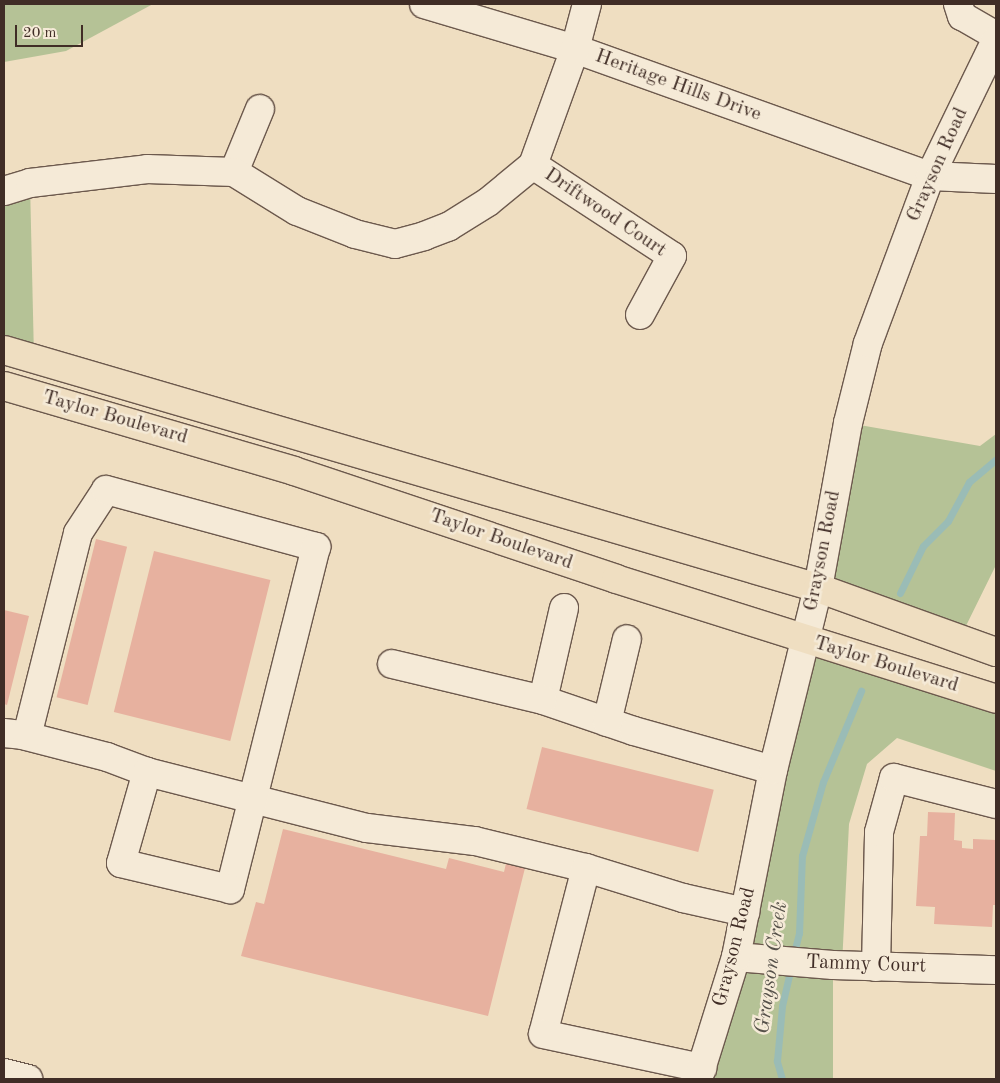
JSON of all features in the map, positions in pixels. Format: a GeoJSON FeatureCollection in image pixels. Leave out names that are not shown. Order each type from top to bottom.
{"type":"FeatureCollection","features":[{"type":"Feature","properties":{"kind":"main road","name":"Taylor Boulevard"},"geometry":{"type":"LineString","coordinates":[[4,350],[818,588],[996,652]]}},
{"type":"Feature","properties":{"kind":"main road","name":"Taylor Boulevard"},"geometry":{"type":"LineString","coordinates":[[4,386],[294,471],[607,576],[996,699]]}},
{"type":"Feature","properties":{"kind":"street","name":"Heritage Hills Drive"},"geometry":{"type":"LineString","coordinates":[[424,4],[575,49],[930,176],[996,179]]}},
{"type":"Feature","properties":{"kind":"street"},"geometry":{"type":"LineString","coordinates":[[4,191],[30,183],[147,169],[234,172],[297,211],[355,234],[395,244],[448,227],[488,202],[534,165],[575,49],[586,4]]}},
{"type":"Feature","properties":{"kind":"street"},"geometry":{"type":"LineString","coordinates":[[958,4],[962,16],[996,36]]}},
{"type":"Feature","properties":{"kind":"street","name":"Grayson Road"},"geometry":{"type":"LineString","coordinates":[[700,1074],[736,957],[773,770],[818,588],[848,423],[868,343],[930,176],[996,40]]}},
{"type":"Feature","properties":{"kind":"street"},"geometry":{"type":"LineString","coordinates":[[234,172],[260,109]]}},
{"type":"Feature","properties":{"kind":"street","name":"Driftwood Court"},"geometry":{"type":"LineString","coordinates":[[534,165],[672,256],[640,315]]}},
{"type":"Feature","properties":{"kind":"street"},"geometry":{"type":"LineString","coordinates":[[147,772],[122,863],[230,889],[253,799],[316,547],[106,490],[78,534],[15,735],[107,757],[147,772],[253,799],[367,828],[475,841],[586,868],[683,898],[745,912]]}},
{"type":"Feature","properties":{"kind":"street"},"geometry":{"type":"LineString","coordinates":[[542,700],[564,608]]}},
{"type":"Feature","properties":{"kind":"street"},"geometry":{"type":"LineString","coordinates":[[607,722],[627,639]]}},
{"type":"Feature","properties":{"kind":"street"},"geometry":{"type":"LineString","coordinates":[[392,664],[542,700],[607,722],[773,770]]}},
{"type":"Feature","properties":{"kind":"street"},"geometry":{"type":"LineString","coordinates":[[876,967],[879,832],[894,778],[996,804]]}},
{"type":"Feature","properties":{"kind":"street"},"geometry":{"type":"LineString","coordinates":[[586,868],[542,1034],[594,1044],[700,1074]]}},
{"type":"Feature","properties":{"kind":"street","name":"Tammy Court"},"geometry":{"type":"LineString","coordinates":[[736,957],[764,961],[833,965],[996,970]]}},
{"type":"Feature","properties":{"kind":"street"},"geometry":{"type":"LineString","coordinates":[[4,1073],[28,1079]]}},
{"type":"Feature","properties":{"kind":"green space"},"geometry":{"type":"Polygon","coordinates":[[[4,4],[153,4],[66,51],[4,62],[4,4]]]}},
{"type":"Feature","properties":{"kind":"green space"},"geometry":{"type":"Polygon","coordinates":[[[30,183],[34,357],[4,350],[4,191],[30,183]]]}},
{"type":"Feature","properties":{"kind":"green space"},"geometry":{"type":"Polygon","coordinates":[[[848,423],[980,446],[996,434],[996,565],[960,638],[818,588],[848,423]]]}},
{"type":"Feature","properties":{"kind":"green space"},"geometry":{"type":"Polygon","coordinates":[[[804,639],[996,699],[996,771],[897,738],[867,764],[849,824],[842,965],[833,965],[833,1079],[698,1079],[804,639]]]}},
{"type":"Feature","properties":{"kind":"building"},"geometry":{"type":"Polygon","coordinates":[[[96,539],[127,547],[88,705],[57,697],[96,539]]]}},
{"type":"Feature","properties":{"kind":"building"},"geometry":{"type":"Polygon","coordinates":[[[154,551],[270,580],[230,741],[114,712],[154,551]]]}},
{"type":"Feature","properties":{"kind":"building"},"geometry":{"type":"Polygon","coordinates":[[[4,610],[29,616],[7,705],[4,704],[4,610]]]}},
{"type":"Feature","properties":{"kind":"building"},"geometry":{"type":"Polygon","coordinates":[[[542,747],[714,790],[698,852],[527,809],[542,747]]]}},
{"type":"Feature","properties":{"kind":"building"},"geometry":{"type":"Polygon","coordinates":[[[928,812],[955,813],[954,840],[962,841],[962,848],[973,849],[973,839],[996,840],[996,905],[993,905],[992,927],[934,924],[935,907],[916,906],[920,836],[927,836],[928,812]]]}},
{"type":"Feature","properties":{"kind":"building"},"geometry":{"type":"Polygon","coordinates":[[[283,829],[446,869],[449,858],[504,872],[507,859],[526,864],[488,1016],[241,956],[256,902],[264,904],[283,829]]]}},
{"type":"Feature","properties":{"kind":"waterway","name":"Grayson Creek"},"geometry":{"type":"LineString","coordinates":[[900,593],[923,546],[948,521],[969,482],[996,459]]}},
{"type":"Feature","properties":{"kind":"waterway","name":"Grayson Creek"},"geometry":{"type":"LineString","coordinates":[[793,957],[799,933],[802,856],[823,782],[861,691]]}},
{"type":"Feature","properties":{"kind":"waterway","name":"Grayson Creek"},"geometry":{"type":"LineString","coordinates":[[782,1079],[777,1061],[782,1006],[791,967]]}}]}
